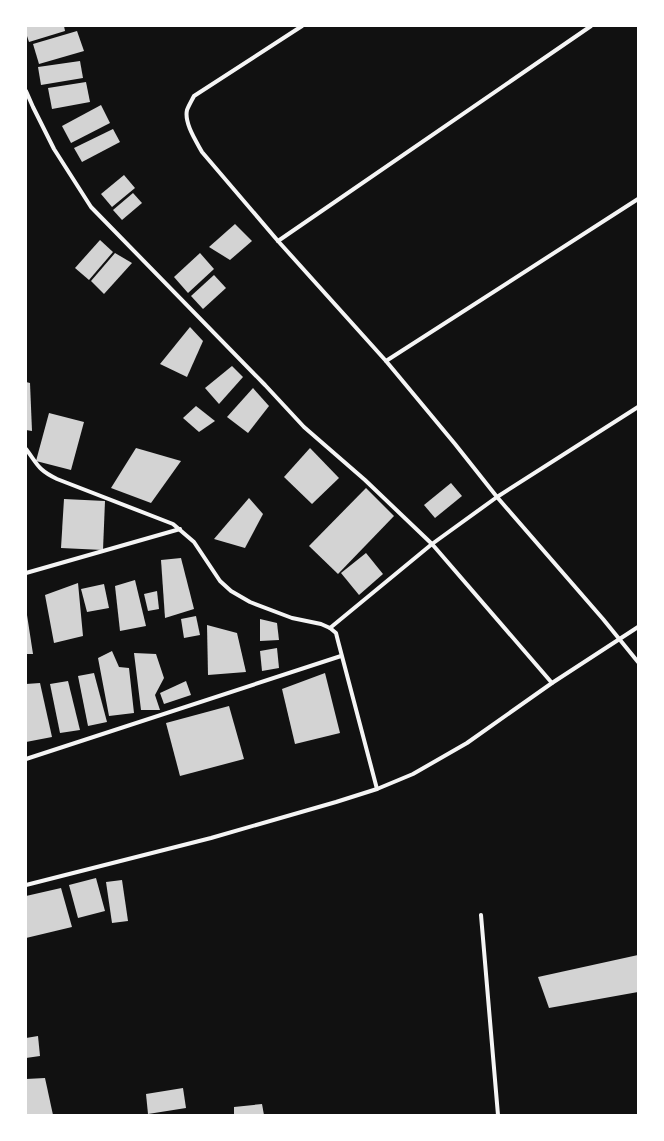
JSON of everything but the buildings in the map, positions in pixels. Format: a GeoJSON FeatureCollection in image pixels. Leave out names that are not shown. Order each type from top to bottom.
{"type":"FeatureCollection","features":[{"type":"Feature","properties":{"kind":"street"},"geometry":{"type":"LineString","coordinates":[[302,26],[194,96],[187,111],[188,123],[192,135],[202,152],[278,241],[386,361],[497,497],[603,619],[638,662]]}},
{"type":"Feature","properties":{"kind":"street"},"geometry":{"type":"LineString","coordinates":[[278,241],[591,26]]}},
{"type":"Feature","properties":{"kind":"street"},"geometry":{"type":"LineString","coordinates":[[26,91],[54,149],[91,207],[304,427],[365,480],[432,544],[552,683]]}},
{"type":"Feature","properties":{"kind":"street"},"geometry":{"type":"LineString","coordinates":[[386,361],[638,199]]}},
{"type":"Feature","properties":{"kind":"street"},"geometry":{"type":"LineString","coordinates":[[330,628],[432,544],[497,497],[638,407]]}},
{"type":"Feature","properties":{"kind":"street"},"geometry":{"type":"LineString","coordinates":[[26,449],[36,464],[45,473],[173,524],[194,542],[220,581],[231,591],[250,602],[292,618],[321,624],[330,628],[336,633],[376,789]]}},
{"type":"Feature","properties":{"kind":"street"},"geometry":{"type":"LineString","coordinates":[[26,573],[180,529]]}},
{"type":"Feature","properties":{"kind":"street"},"geometry":{"type":"LineString","coordinates":[[26,885],[211,838],[336,802],[376,789],[413,774],[467,743],[552,683],[638,627]]}},
{"type":"Feature","properties":{"kind":"street"},"geometry":{"type":"LineString","coordinates":[[26,759],[342,656]]}},
{"type":"Feature","properties":{"kind":"street"},"geometry":{"type":"LineString","coordinates":[[481,915],[498,1115]]}}]}
